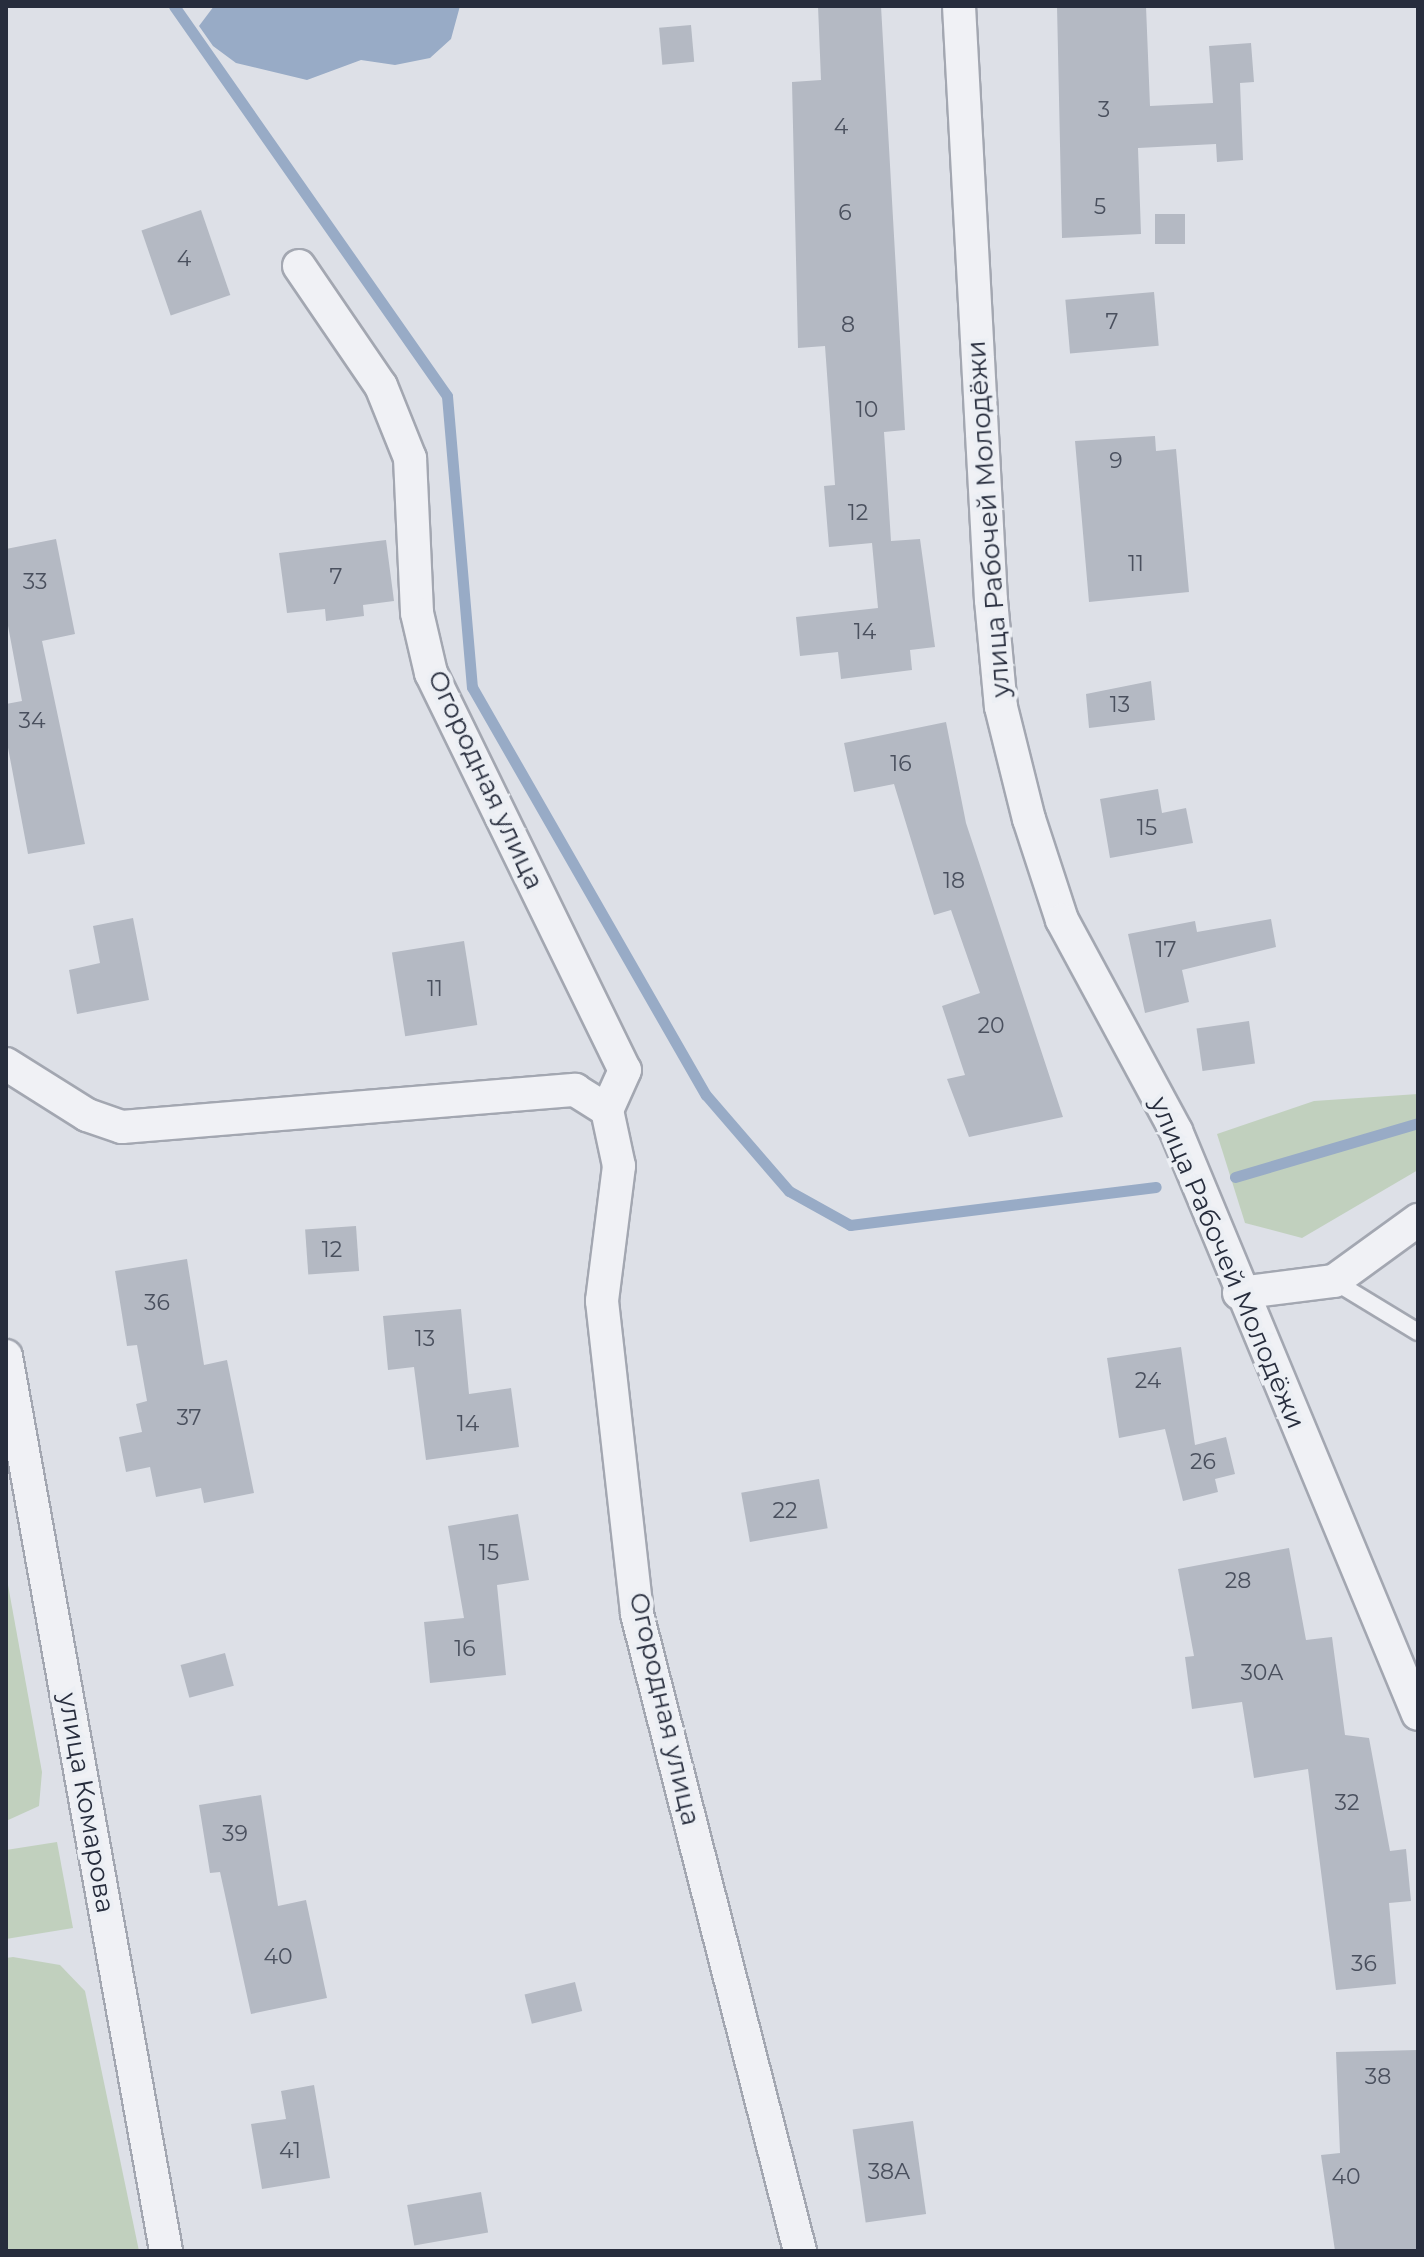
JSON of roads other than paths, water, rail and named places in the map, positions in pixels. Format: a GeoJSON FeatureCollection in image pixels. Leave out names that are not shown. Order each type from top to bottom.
{"type":"FeatureCollection","features":[{"type":"Feature","properties":{"kind":"street","name":"улица Рабочей Молодёжи"},"geometry":{"type":"LineString","coordinates":[[959,6],[1001,707],[1062,920],[1176,1131],[1239,1293],[1418,1714]]}},
{"type":"Feature","properties":{"kind":"street","name":"Огородная улица"},"geometry":{"type":"LineString","coordinates":[[299,266],[381,386],[410,458],[417,613],[431,673],[625,1070],[607,1110],[619,1166],[602,1301],[637,1614],[800,2251]]}},
{"type":"Feature","properties":{"kind":"street"},"geometry":{"type":"LineString","coordinates":[[6,1064],[87,1115],[122,1127],[575,1090],[607,1110]]}},
{"type":"Feature","properties":{"kind":"street"},"geometry":{"type":"LineString","coordinates":[[1239,1293],[1334,1281],[1418,1220]]}},
{"type":"Feature","properties":{"kind":"street","name":"улица Комарова"},"geometry":{"type":"LineString","coordinates":[[6,1356],[166,2251]]}},
{"type":"Feature","properties":{"kind":"lane"},"geometry":{"type":"LineString","coordinates":[[1334,1281],[1418,1332]]}},
{"type":"Feature","properties":{"kind":"water"},"geometry":{"type":"Polygon","coordinates":[[[214,6],[460,6],[451,39],[430,58],[395,65],[361,60],[307,80],[236,63],[213,46],[199,26],[214,6]]]}},
{"type":"Feature","properties":{"kind":"waterway"},"geometry":{"type":"LineString","coordinates":[[174,6],[447,396],[472,687],[706,1095],[789,1191],[850,1225],[1156,1187]]}},
{"type":"Feature","properties":{"kind":"waterway"},"geometry":{"type":"LineString","coordinates":[[1235,1177],[1418,1123]]}}]}
